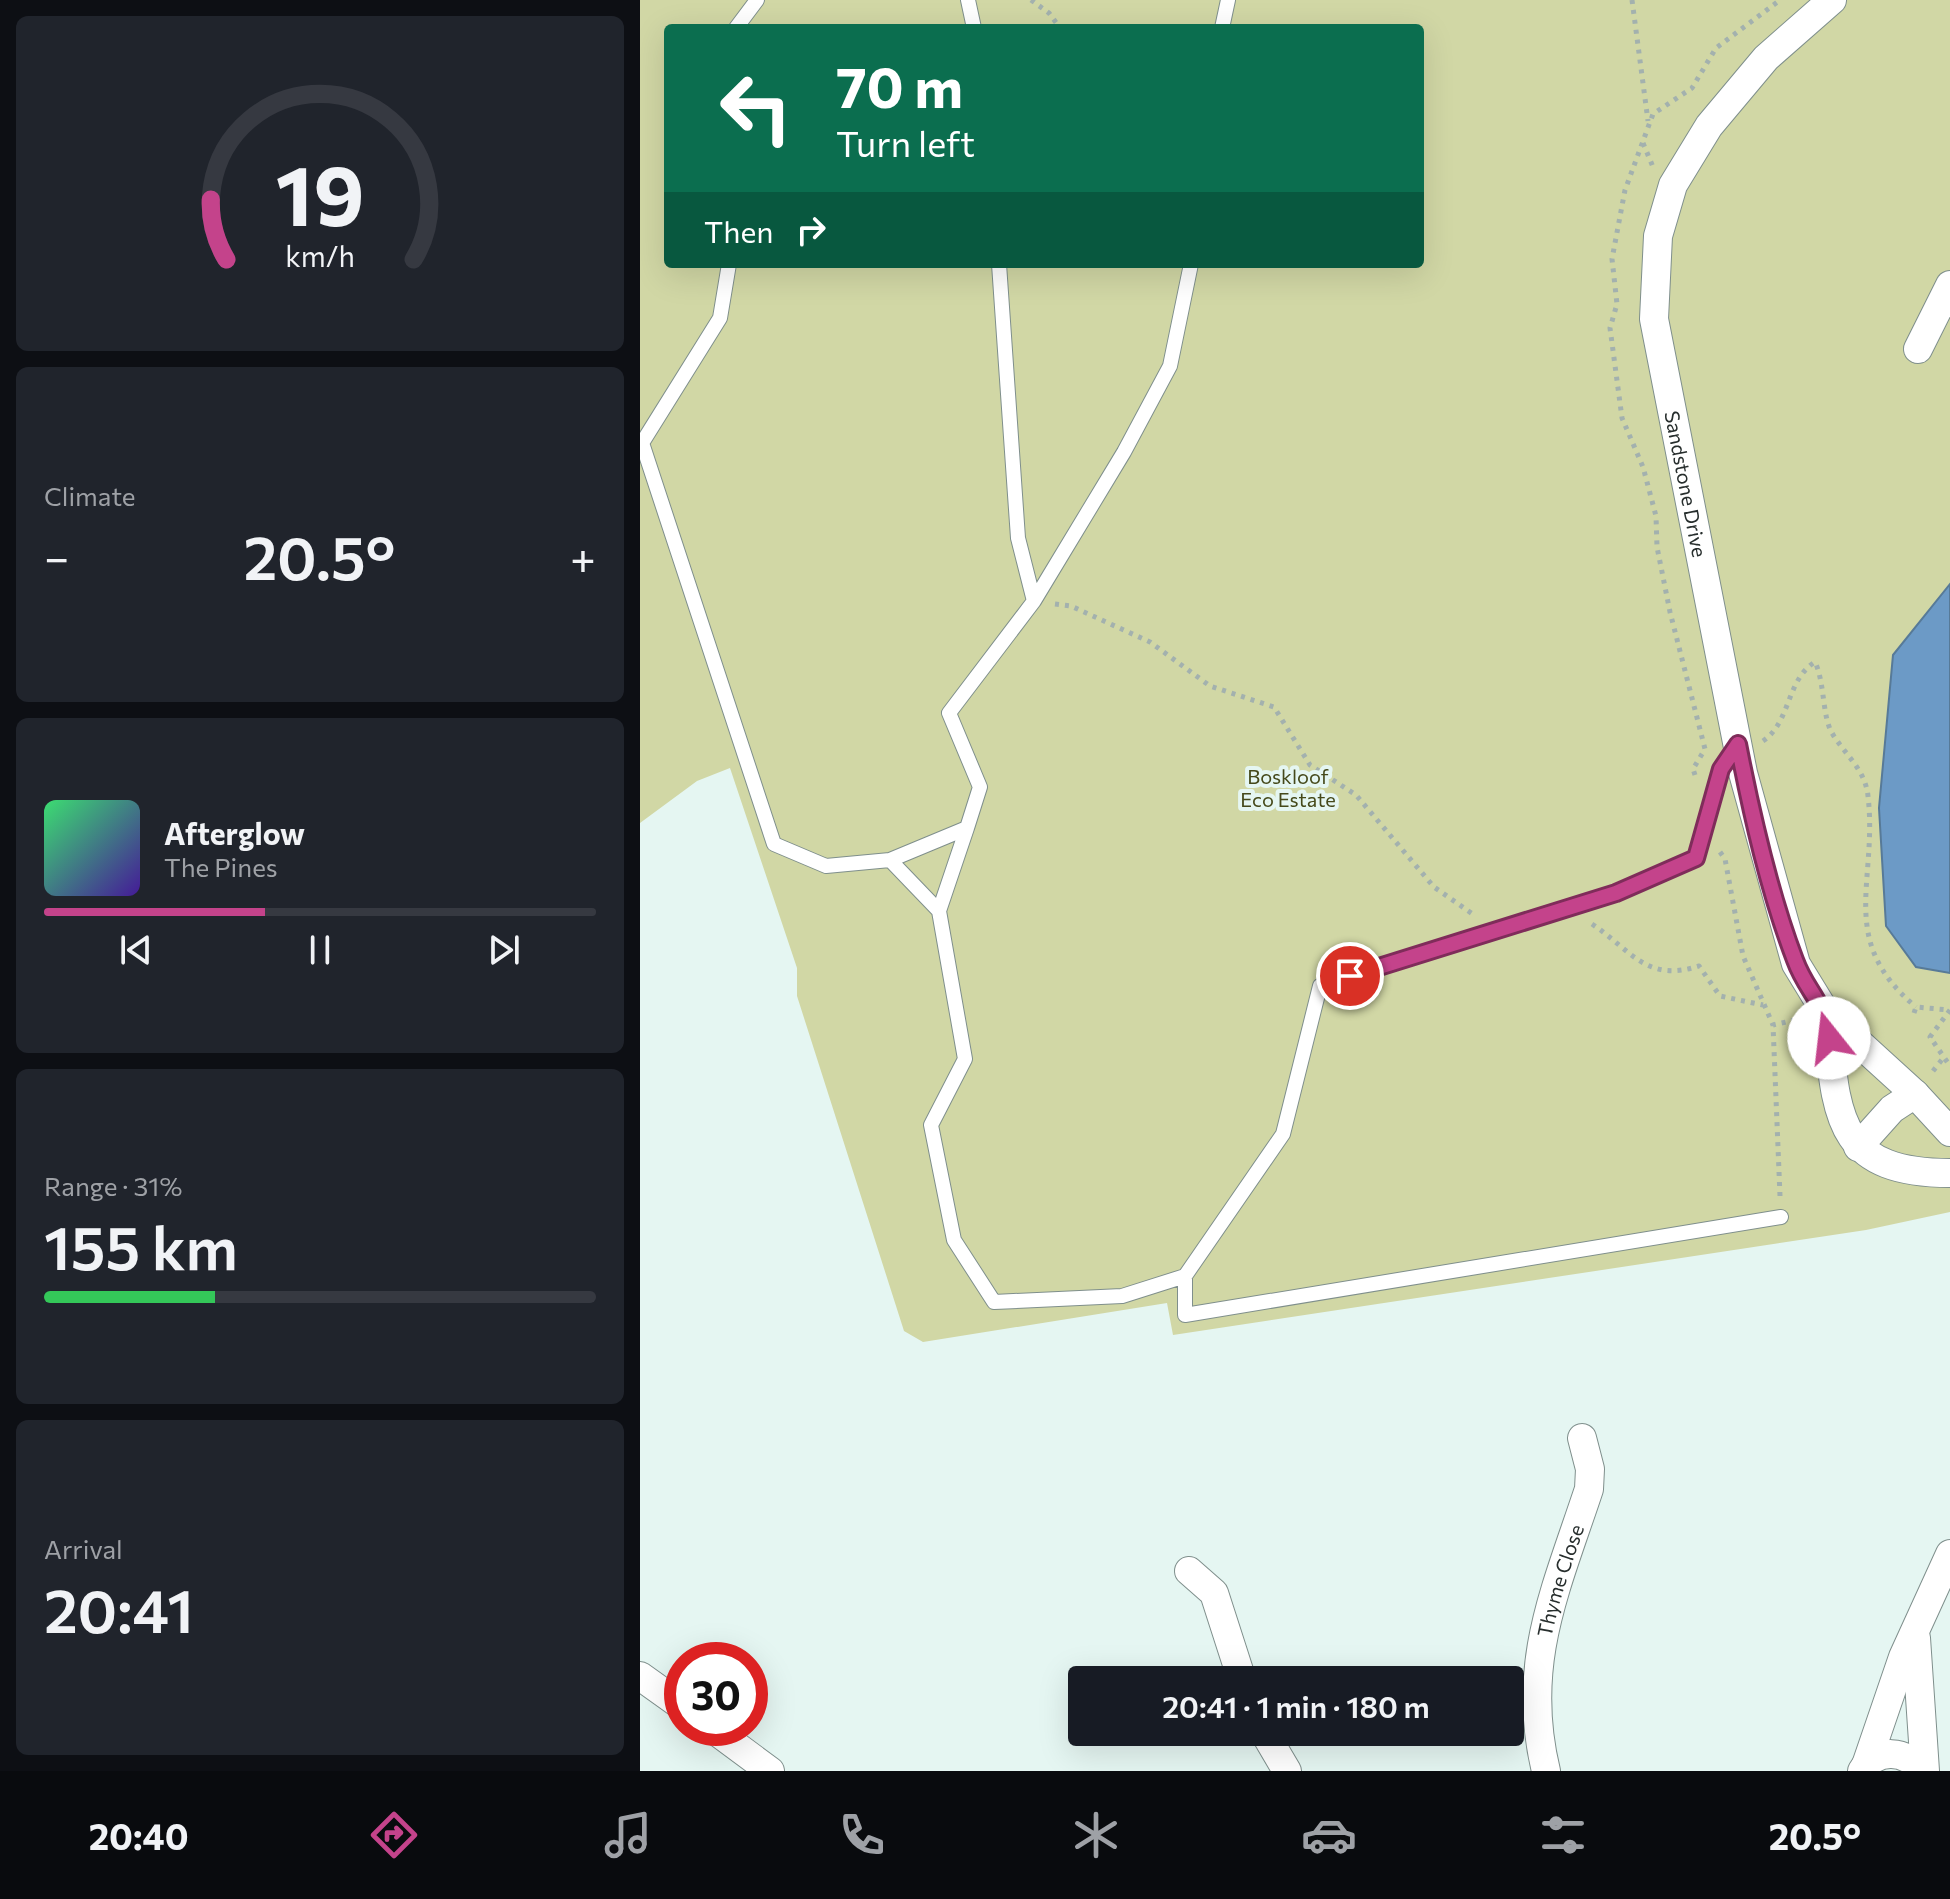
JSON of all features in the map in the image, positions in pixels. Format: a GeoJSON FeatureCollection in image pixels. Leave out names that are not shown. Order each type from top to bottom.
{"type":"FeatureCollection","features":[{"type":"Feature","properties":{"kind":"street","name":"Sandstone Drive"},"geometry":{"type":"LineString","coordinates":[[1826,1013],[1796,964],[1776,903],[1738,744],[1654,319],[1658,236],[1673,185],[1709,126],[1766,58],[1832,0]]}},
{"type":"Feature","properties":{"kind":"street"},"geometry":{"type":"LineString","coordinates":[[1918,349],[1950,285]]}},
{"type":"Feature","properties":{"kind":"street"},"geometry":{"type":"LineString","coordinates":[[1826,1013],[1915,1094],[1950,1132]]}},
{"type":"Feature","properties":{"kind":"street"},"geometry":{"type":"LineString","coordinates":[[1826,1013],[1834,1088],[1849,1135],[1858,1147],[1886,1166],[1906,1171],[1950,1173]]}},
{"type":"Feature","properties":{"kind":"street"},"geometry":{"type":"LineString","coordinates":[[1858,1147],[1892,1109],[1915,1094]]}},
{"type":"Feature","properties":{"kind":"street","name":"Thyme Close"},"geometry":{"type":"LineString","coordinates":[[1546,1771],[1534,1695],[1537,1662],[1589,1489],[1590,1469],[1582,1438]]}},
{"type":"Feature","properties":{"kind":"street"},"geometry":{"type":"LineString","coordinates":[[1864,1768],[1915,1633],[1950,1554]]}},
{"type":"Feature","properties":{"kind":"street"},"geometry":{"type":"LineString","coordinates":[[1189,1571],[1214,1593],[1237,1666]]}},
{"type":"Feature","properties":{"kind":"street"},"geometry":{"type":"LineString","coordinates":[[1915,1633],[1923,1771]]}},
{"type":"Feature","properties":{"kind":"street"},"geometry":{"type":"LineString","coordinates":[[640,1676],[664,1693]]}},
{"type":"Feature","properties":{"kind":"street"},"geometry":{"type":"LineString","coordinates":[[737,1746],[770,1770]]}},
{"type":"Feature","properties":{"kind":"street"},"geometry":{"type":"LineString","coordinates":[[1272,1746],[1287,1771]]}},
{"type":"Feature","properties":{"kind":"street"},"geometry":{"type":"LineString","coordinates":[[1864,1768],[1877,1756],[1890,1753],[1904,1755],[1923,1771]]}},
{"type":"Feature","properties":{"kind":"lane"},"geometry":{"type":"LineString","coordinates":[[739,24],[757,0]]}},
{"type":"Feature","properties":{"kind":"lane"},"geometry":{"type":"LineString","coordinates":[[968,0],[973,24]]}},
{"type":"Feature","properties":{"kind":"lane"},"geometry":{"type":"LineString","coordinates":[[1223,24],[1228,0]]}},
{"type":"Feature","properties":{"kind":"lane"},"geometry":{"type":"LineString","coordinates":[[728,268],[720,318],[642,443],[774,844],[826,866],[890,860],[967,828]]}},
{"type":"Feature","properties":{"kind":"lane"},"geometry":{"type":"LineString","coordinates":[[999,268],[1018,538],[1034,601]]}},
{"type":"Feature","properties":{"kind":"lane"},"geometry":{"type":"LineString","coordinates":[[1185,1276],[1122,1296],[994,1302],[954,1240],[931,1125],[965,1059],[939,911],[980,787],[949,713],[1034,601],[1124,452],[1170,366],[1190,268]]}},
{"type":"Feature","properties":{"kind":"lane"},"geometry":{"type":"LineString","coordinates":[[1738,744],[1721,769],[1696,858],[1616,893],[1320,986],[1283,1134],[1185,1276],[1185,1315],[1781,1217]]}},
{"type":"Feature","properties":{"kind":"lane"},"geometry":{"type":"LineString","coordinates":[[890,860],[939,911]]}},
{"type":"Feature","properties":{"kind":"path"},"geometry":{"type":"LineString","coordinates":[[1031,0],[1049,13],[1057,24]]}},
{"type":"Feature","properties":{"kind":"path"},"geometry":{"type":"LineString","coordinates":[[1632,0],[1648,126]]}},
{"type":"Feature","properties":{"kind":"path"},"geometry":{"type":"LineString","coordinates":[[1034,601],[1071,606],[1150,642],[1210,686],[1274,707],[1310,765],[1356,795],[1434,887],[1480,919]]}},
{"type":"Feature","properties":{"kind":"path"},"geometry":{"type":"LineString","coordinates":[[1738,744],[1761,743],[1775,733],[1801,671],[1815,662],[1823,680],[1831,731],[1856,762],[1868,795],[1866,937],[1890,985],[1915,1010],[1950,1010],[1930,1037],[1950,1066]]}},
{"type":"Feature","properties":{"kind":"path"},"geometry":{"type":"LineString","coordinates":[[1561,911],[1594,925],[1637,962],[1676,973],[1699,966],[1720,996],[1764,1005]]}},
{"type":"Feature","properties":{"kind":"path"},"geometry":{"type":"LineString","coordinates":[[1781,1217],[1773,1025],[1826,1013]]}},
{"type":"Feature","properties":{"kind":"green space","name":"Boskloof Eco Estate"},"geometry":{"type":"Polygon","coordinates":[[[640,0],[1950,0],[1950,1212],[1866,1230],[1173,1335],[1167,1303],[923,1342],[904,1331],[797,996],[797,968],[730,768],[697,781],[640,823],[640,0]]]}},
{"type":"Feature","properties":{"kind":"water"},"geometry":{"type":"Polygon","coordinates":[[[1950,584],[1950,973],[1916,967],[1886,926],[1879,808],[1893,655],[1950,584]]]}},
{"type":"Feature","properties":{"kind":"route"},"geometry":{"type":"LineString","coordinates":[[1350,976],[1616,893],[1696,858],[1721,769],[1738,744],[1776,903],[1796,964],[1826,1013],[1829,1038]]}}]}
